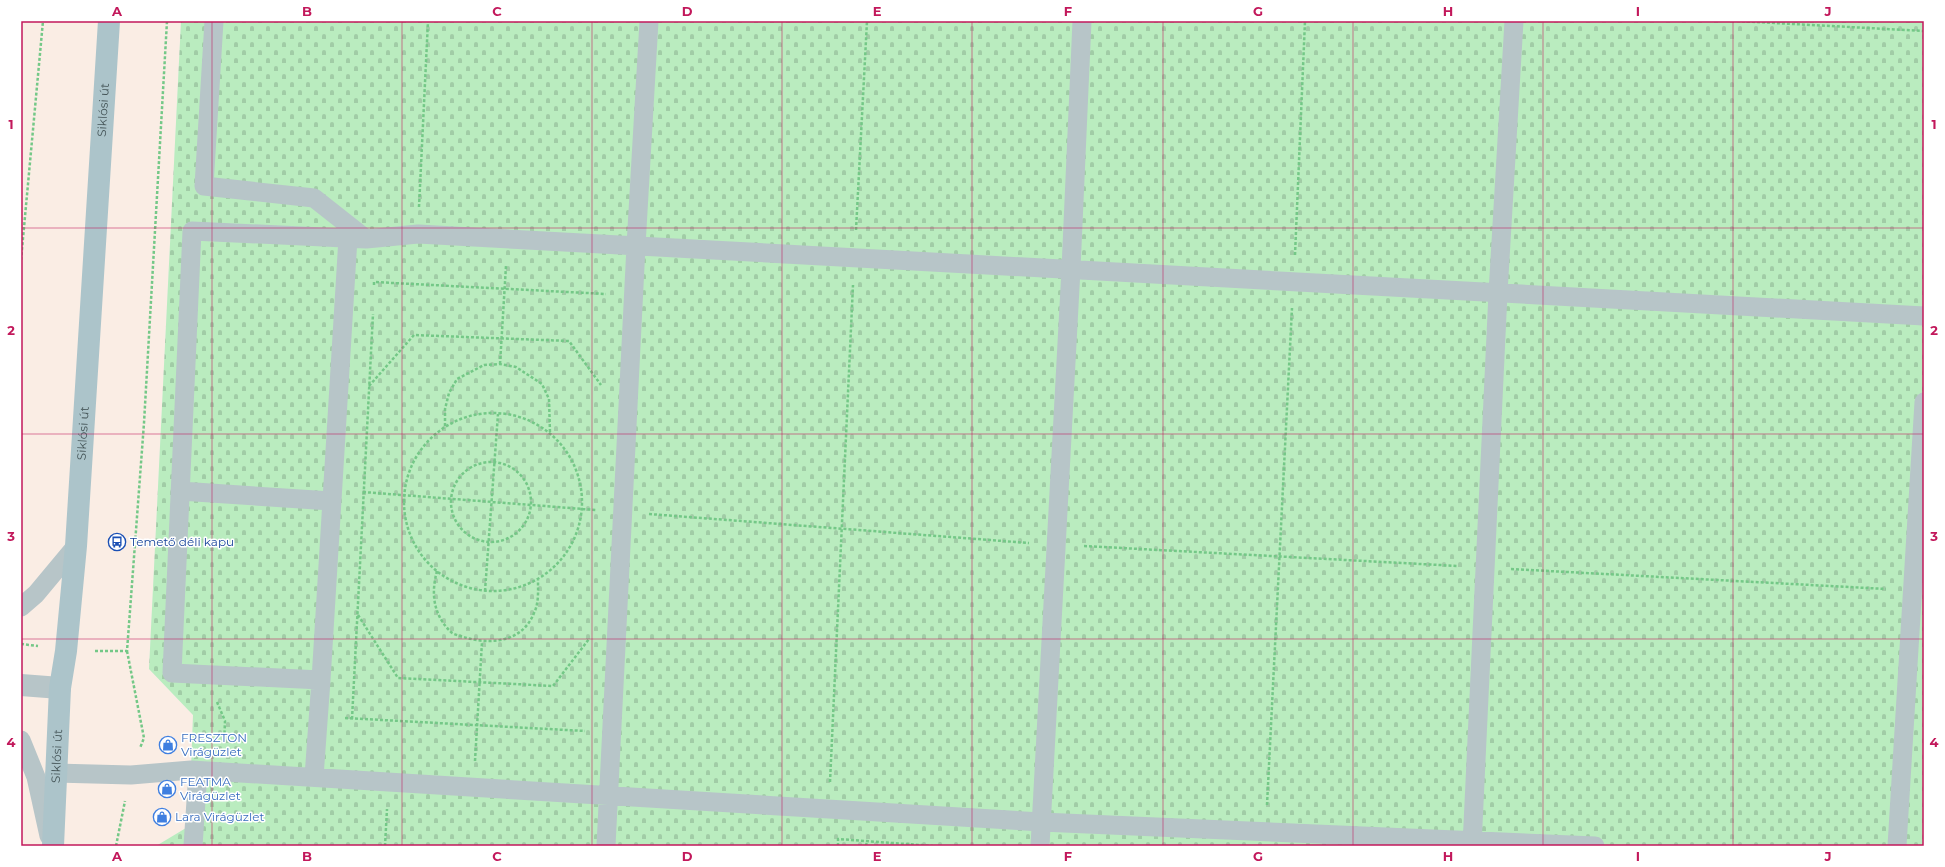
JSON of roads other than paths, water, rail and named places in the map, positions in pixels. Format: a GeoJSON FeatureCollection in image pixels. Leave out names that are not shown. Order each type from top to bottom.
{"type":"FeatureCollection","features":[{"type":"Feature","properties":{"kind":"main road","name":"Siklósi út"},"geometry":{"type":"LineString","coordinates":[[52,846],[60,688],[66,651],[76,546],[109,21]]}},
{"type":"Feature","properties":{"kind":"street"},"geometry":{"type":"LineString","coordinates":[[21,685],[60,688]]}},
{"type":"Feature","properties":{"kind":"lane"},"geometry":{"type":"LineString","coordinates":[[214,21],[204,186],[314,198],[357,239]]}},
{"type":"Feature","properties":{"kind":"lane"},"geometry":{"type":"LineString","coordinates":[[606,846],[636,246],[649,21]]}},
{"type":"Feature","properties":{"kind":"lane"},"geometry":{"type":"LineString","coordinates":[[1040,846],[1071,269],[1082,21]]}},
{"type":"Feature","properties":{"kind":"lane"},"geometry":{"type":"LineString","coordinates":[[1472,843],[1498,293],[1514,21]]}},
{"type":"Feature","properties":{"kind":"lane"},"geometry":{"type":"LineString","coordinates":[[321,680],[172,673],[192,231],[357,239],[418,234],[1924,316]]}},
{"type":"Feature","properties":{"kind":"lane"},"geometry":{"type":"LineString","coordinates":[[314,777],[332,501],[357,239]]}},
{"type":"Feature","properties":{"kind":"lane"},"geometry":{"type":"LineString","coordinates":[[1896,846],[1924,402]]}},
{"type":"Feature","properties":{"kind":"lane"},"geometry":{"type":"LineString","coordinates":[[180,491],[332,501]]}},
{"type":"Feature","properties":{"kind":"lane"},"geometry":{"type":"LineString","coordinates":[[21,607],[36,594],[76,546]]}},
{"type":"Feature","properties":{"kind":"lane"},"geometry":{"type":"LineString","coordinates":[[21,740],[36,777],[52,846]]}},
{"type":"Feature","properties":{"kind":"lane"},"geometry":{"type":"LineString","coordinates":[[55,773],[130,775],[198,771],[224,772],[473,786],[1041,822],[1266,831],[1472,843],[1595,846]]}},
{"type":"Feature","properties":{"kind":"lane"},"geometry":{"type":"LineString","coordinates":[[193,846],[198,771]]}},
{"type":"Feature","properties":{"kind":"place","name":"Temető déli kapu"},"geometry":{"type":"Point","coordinates":[117,542]}},
{"type":"Feature","properties":{"kind":"place","name":"FRESZTON Virágüzlet"},"geometry":{"type":"Point","coordinates":[168,745]}},
{"type":"Feature","properties":{"kind":"place","name":"FEATMA Virágüzlet"},"geometry":{"type":"Point","coordinates":[167,789]}},
{"type":"Feature","properties":{"kind":"place","name":"Lara Virágüzlet"},"geometry":{"type":"Point","coordinates":[162,817]}}]}
